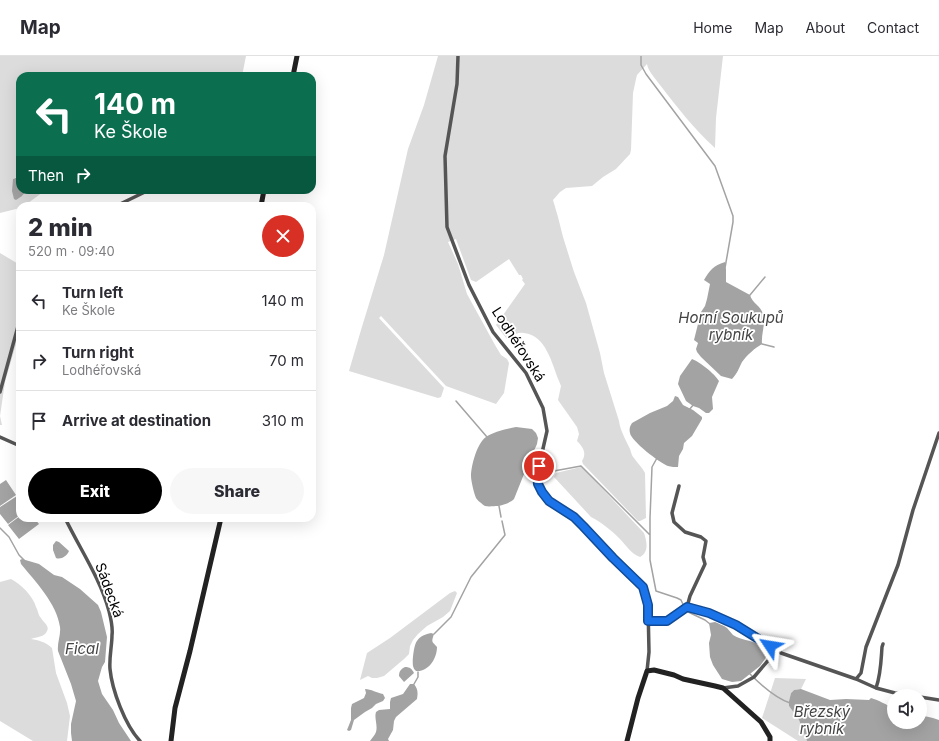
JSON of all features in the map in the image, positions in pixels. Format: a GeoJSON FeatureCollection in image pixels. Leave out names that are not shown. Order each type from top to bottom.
{"type":"FeatureCollection","features":[{"type":"Feature","properties":{"kind":"main road"},"geometry":{"type":"LineString","coordinates":[[294,72],[297,56]]}},
{"type":"Feature","properties":{"kind":"main road"},"geometry":{"type":"LineString","coordinates":[[171,741],[176,708],[220,522]]}},
{"type":"Feature","properties":{"kind":"main road"},"geometry":{"type":"LineString","coordinates":[[647,671],[654,670],[683,679],[723,688],[761,722],[770,737],[770,741]]}},
{"type":"Feature","properties":{"kind":"main road","name":"Lodhéřovská"},"geometry":{"type":"LineString","coordinates":[[627,741],[638,698],[647,671]]}},
{"type":"Feature","properties":{"kind":"street","name":"Lodhéřovská"},"geometry":{"type":"LineString","coordinates":[[458,56],[457,84],[445,156],[448,227],[469,285],[493,332],[526,373],[543,408],[547,431],[537,475],[538,484],[542,492],[549,501],[574,517],[643,587],[648,605],[649,652],[647,671]]}},
{"type":"Feature","properties":{"kind":"street"},"geometry":{"type":"LineString","coordinates":[[124,202],[141,194]]}},
{"type":"Feature","properties":{"kind":"street"},"geometry":{"type":"LineString","coordinates":[[0,392],[16,334]]}},
{"type":"Feature","properties":{"kind":"street"},"geometry":{"type":"LineString","coordinates":[[856,680],[860,673],[866,647],[898,565],[913,510],[939,433]]}},
{"type":"Feature","properties":{"kind":"street"},"geometry":{"type":"LineString","coordinates":[[0,437],[16,444]]}},
{"type":"Feature","properties":{"kind":"street"},"geometry":{"type":"LineString","coordinates":[[648,621],[667,621],[687,607],[690,596],[705,564],[703,557],[706,541],[701,536],[685,532],[674,522],[672,513],[680,486]]}},
{"type":"Feature","properties":{"kind":"street","name":"Sádecká"},"geometry":{"type":"LineString","coordinates":[[67,522],[93,570],[108,610],[113,634],[110,661],[112,680],[118,700],[132,732],[140,741]]}},
{"type":"Feature","properties":{"kind":"street"},"geometry":{"type":"LineString","coordinates":[[687,607],[709,613],[736,625],[781,653],[887,691]]}},
{"type":"Feature","properties":{"kind":"street"},"geometry":{"type":"LineString","coordinates":[[876,688],[881,672],[883,644]]}},
{"type":"Feature","properties":{"kind":"street"},"geometry":{"type":"LineString","coordinates":[[723,688],[738,686],[754,677],[777,650]]}},
{"type":"Feature","properties":{"kind":"street"},"geometry":{"type":"LineString","coordinates":[[927,699],[939,700]]}},
{"type":"Feature","properties":{"kind":"shaded area"},"geometry":{"type":"Polygon","coordinates":[[[0,56],[246,56],[243,72],[16,72],[16,178],[13,179],[16,185],[16,194],[21,194],[22,196],[24,194],[40,194],[29,202],[16,202],[16,209],[0,213],[0,56]]]}},
{"type":"Feature","properties":{"kind":"shaded area"},"geometry":{"type":"Polygon","coordinates":[[[438,56],[723,56],[716,118],[715,148],[679,110],[652,74],[647,64],[637,75],[633,93],[630,154],[616,169],[592,186],[566,188],[553,200],[574,272],[586,303],[620,428],[632,455],[645,473],[646,518],[640,521],[638,521],[583,464],[582,461],[584,453],[583,448],[577,441],[579,434],[577,427],[558,400],[561,386],[551,359],[543,345],[532,335],[524,333],[513,335],[507,339],[496,325],[525,284],[521,275],[519,275],[509,259],[476,282],[471,280],[456,239],[448,242],[458,264],[467,294],[501,355],[507,359],[509,363],[504,393],[496,404],[446,386],[381,316],[379,318],[444,388],[441,397],[438,398],[349,371],[384,255],[408,149],[424,105],[438,56]]]}},
{"type":"Feature","properties":{"kind":"shaded area"},"geometry":{"type":"Polygon","coordinates":[[[0,253],[16,263],[16,344],[5,382],[0,416],[0,253]]]}},
{"type":"Feature","properties":{"kind":"shaded area"},"geometry":{"type":"Polygon","coordinates":[[[581,467],[644,533],[646,550],[643,555],[640,557],[631,552],[609,529],[591,517],[554,477],[556,473],[581,467]]]}},
{"type":"Feature","properties":{"kind":"shaded area"},"geometry":{"type":"Polygon","coordinates":[[[11,579],[23,587],[34,603],[42,620],[48,627],[46,633],[31,639],[47,644],[52,648],[56,673],[70,716],[67,741],[33,741],[0,721],[0,582],[11,579]]]}},
{"type":"Feature","properties":{"kind":"shaded area"},"geometry":{"type":"Polygon","coordinates":[[[455,591],[457,593],[450,611],[443,617],[427,626],[418,634],[410,646],[409,654],[404,659],[384,676],[372,678],[368,676],[360,680],[367,653],[390,638],[450,593],[455,591]]]}},
{"type":"Feature","properties":{"kind":"shaded area"},"geometry":{"type":"Polygon","coordinates":[[[775,678],[806,679],[801,689],[794,690],[791,693],[789,706],[799,720],[807,741],[798,741],[762,718],[775,678]]]}},
{"type":"Feature","properties":{"kind":"water"},"geometry":{"type":"Polygon","coordinates":[[[16,178],[16,194],[24,194],[16,200],[14,199],[12,191],[13,179],[16,178]]]}},
{"type":"Feature","properties":{"kind":"water","name":"Horní Soukupů rybník"},"geometry":{"type":"Polygon","coordinates":[[[725,262],[726,282],[750,295],[762,311],[764,318],[762,344],[744,359],[737,373],[732,379],[721,376],[701,357],[696,349],[698,343],[694,340],[701,312],[707,299],[710,284],[704,280],[712,269],[725,262]]]}},
{"type":"Feature","properties":{"kind":"water"},"geometry":{"type":"Polygon","coordinates":[[[692,359],[707,368],[719,381],[712,397],[713,409],[709,413],[706,413],[686,401],[678,384],[680,376],[692,359]]]}},
{"type":"Feature","properties":{"kind":"water"},"geometry":{"type":"Polygon","coordinates":[[[675,396],[678,397],[683,405],[693,410],[702,417],[702,419],[692,436],[684,443],[683,449],[679,456],[678,467],[672,467],[664,464],[640,446],[630,433],[630,426],[632,423],[650,413],[667,406],[673,401],[675,396]]]}},
{"type":"Feature","properties":{"kind":"water"},"geometry":{"type":"Polygon","coordinates":[[[516,427],[532,429],[538,438],[537,444],[514,499],[500,506],[485,506],[476,498],[471,478],[472,467],[477,449],[483,440],[489,435],[516,427]]]}},
{"type":"Feature","properties":{"kind":"water"},"geometry":{"type":"Polygon","coordinates":[[[6,480],[16,495],[0,506],[0,484],[6,480]]]}},
{"type":"Feature","properties":{"kind":"water"},"geometry":{"type":"Polygon","coordinates":[[[16,497],[16,518],[8,524],[0,514],[0,507],[16,497]]]}},
{"type":"Feature","properties":{"kind":"water"},"geometry":{"type":"Polygon","coordinates":[[[16,519],[16,522],[37,522],[39,524],[19,539],[8,525],[16,519]]]}},
{"type":"Feature","properties":{"kind":"water"},"geometry":{"type":"Polygon","coordinates":[[[56,541],[69,551],[62,558],[56,558],[53,550],[53,545],[56,541]]]}},
{"type":"Feature","properties":{"kind":"water","name":"Fical"},"geometry":{"type":"Polygon","coordinates":[[[22,559],[39,564],[54,575],[62,577],[80,589],[98,605],[107,637],[105,662],[98,681],[102,694],[131,741],[72,741],[71,724],[76,701],[58,651],[60,627],[58,618],[45,593],[21,564],[20,560],[22,559]]]}},
{"type":"Feature","properties":{"kind":"water"},"geometry":{"type":"Polygon","coordinates":[[[715,622],[727,628],[733,635],[762,646],[768,654],[760,666],[741,681],[732,682],[722,679],[713,665],[710,657],[709,643],[711,635],[709,623],[715,622]]]}},
{"type":"Feature","properties":{"kind":"water"},"geometry":{"type":"Polygon","coordinates":[[[431,633],[434,634],[432,642],[437,647],[436,656],[428,667],[421,671],[416,671],[413,664],[416,643],[421,637],[431,633]]]}},
{"type":"Feature","properties":{"kind":"water"},"geometry":{"type":"Polygon","coordinates":[[[405,667],[411,668],[414,673],[404,682],[399,674],[400,670],[405,667]]]}},
{"type":"Feature","properties":{"kind":"water"},"geometry":{"type":"Polygon","coordinates":[[[410,684],[414,684],[416,688],[418,693],[417,699],[396,717],[393,730],[388,739],[389,741],[370,741],[376,732],[376,712],[379,710],[390,709],[391,698],[403,694],[410,684]]]}},
{"type":"Feature","properties":{"kind":"water"},"geometry":{"type":"Polygon","coordinates":[[[365,689],[383,694],[385,698],[383,701],[376,704],[354,720],[351,730],[349,731],[347,730],[351,720],[352,704],[364,698],[366,693],[365,689]]]}},
{"type":"Feature","properties":{"kind":"water","name":"Březský rybník"},"geometry":{"type":"Polygon","coordinates":[[[801,689],[830,700],[874,699],[887,705],[887,729],[927,729],[927,717],[939,720],[939,741],[807,741],[799,720],[789,706],[791,693],[794,690],[801,689]]]}},
{"type":"Feature","properties":{"kind":"waterway"},"geometry":{"type":"LineString","coordinates":[[641,56],[641,65],[646,74],[715,166],[733,216],[725,268]]}},
{"type":"Feature","properties":{"kind":"waterway"},"geometry":{"type":"LineString","coordinates":[[750,295],[765,277]]}},
{"type":"Feature","properties":{"kind":"waterway"},"geometry":{"type":"LineString","coordinates":[[762,344],[774,347]]}},
{"type":"Feature","properties":{"kind":"waterway"},"geometry":{"type":"LineString","coordinates":[[456,401],[487,437]]}},
{"type":"Feature","properties":{"kind":"waterway"},"geometry":{"type":"LineString","coordinates":[[689,410],[694,404]]}},
{"type":"Feature","properties":{"kind":"waterway"},"geometry":{"type":"LineString","coordinates":[[657,458],[652,467],[650,518],[650,560],[656,591],[681,600],[686,611],[710,624]]}},
{"type":"Feature","properties":{"kind":"waterway"},"geometry":{"type":"LineString","coordinates":[[540,473],[581,466],[650,535]]}},
{"type":"Feature","properties":{"kind":"waterway"},"geometry":{"type":"LineString","coordinates":[[499,506],[501,517]]}},
{"type":"Feature","properties":{"kind":"waterway"},"geometry":{"type":"LineString","coordinates":[[434,634],[451,617],[471,577],[505,535],[502,521]]}},
{"type":"Feature","properties":{"kind":"waterway"},"geometry":{"type":"LineString","coordinates":[[0,528],[9,537],[19,555],[24,560]]}},
{"type":"Feature","properties":{"kind":"waterway"},"geometry":{"type":"LineString","coordinates":[[414,684],[418,677],[418,672]]}},
{"type":"Feature","properties":{"kind":"waterway"},"geometry":{"type":"LineString","coordinates":[[750,674],[774,695],[790,703]]}},
{"type":"Feature","properties":{"kind":"route"},"geometry":{"type":"LineString","coordinates":[[539,466],[537,475],[538,484],[549,501],[574,517],[643,587],[648,605],[648,621],[667,621],[687,607],[709,613],[736,625],[770,646]]}}]}
